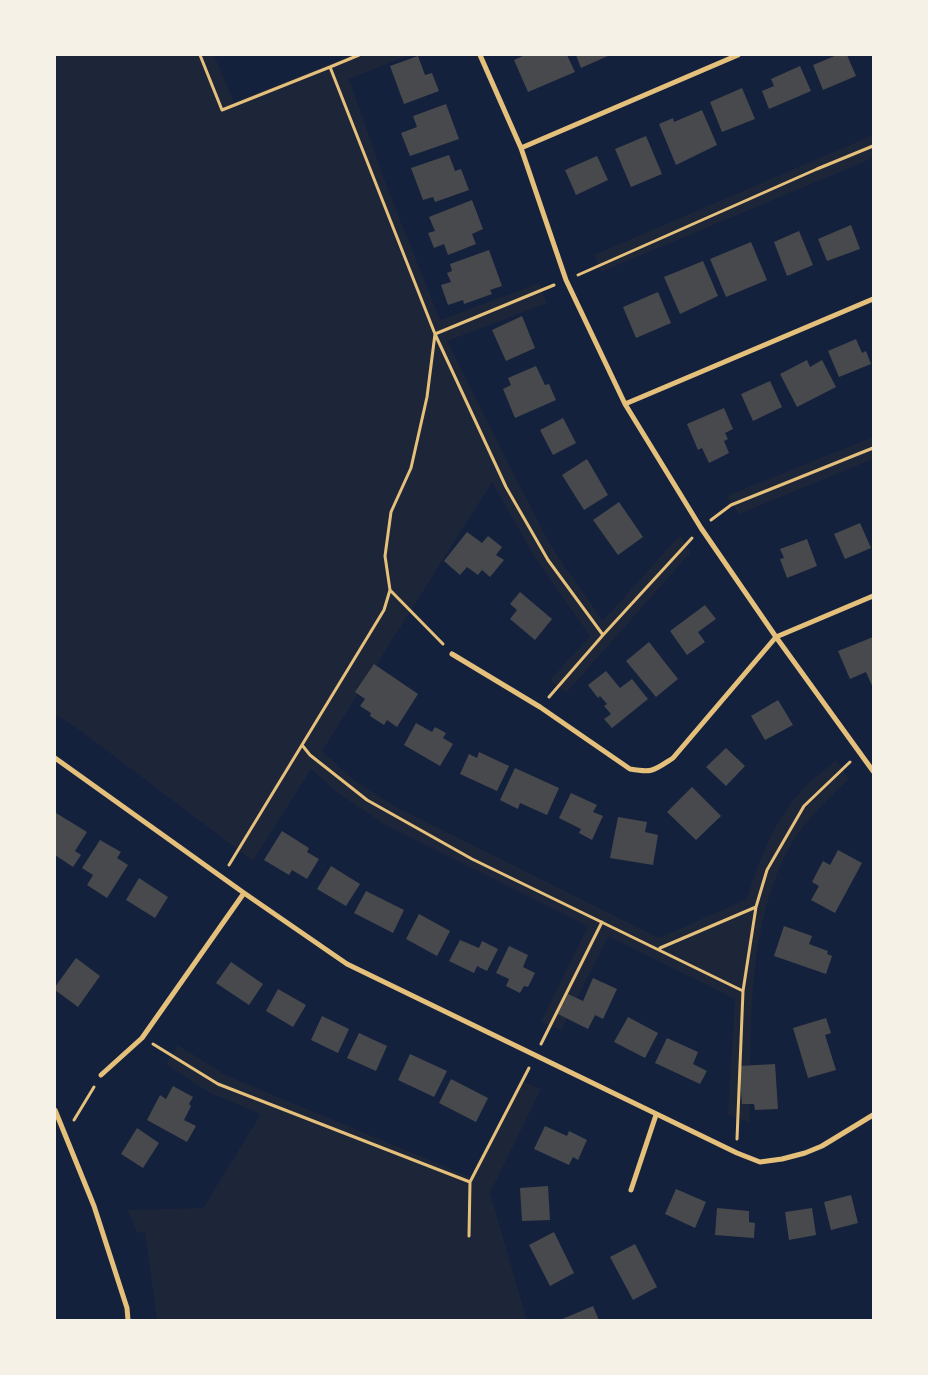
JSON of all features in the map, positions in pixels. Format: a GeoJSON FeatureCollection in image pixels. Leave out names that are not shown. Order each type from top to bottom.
{"type":"FeatureCollection","features":[{"type":"Feature","properties":{"kind":"street"},"geometry":{"type":"LineString","coordinates":[[480,55],[521,148],[566,280],[626,404],[701,528],[776,638],[873,771]]}},
{"type":"Feature","properties":{"kind":"street"},"geometry":{"type":"LineString","coordinates":[[521,148],[738,55]]}},
{"type":"Feature","properties":{"kind":"street"},"geometry":{"type":"LineString","coordinates":[[626,404],[873,299]]}},
{"type":"Feature","properties":{"kind":"street"},"geometry":{"type":"LineString","coordinates":[[452,654],[540,707],[630,769],[647,772],[656,769],[673,758],[776,638],[873,596]]}},
{"type":"Feature","properties":{"kind":"street"},"geometry":{"type":"LineString","coordinates":[[55,758],[347,964],[737,1153],[760,1162],[805,1153],[822,1146],[873,1115]]}},
{"type":"Feature","properties":{"kind":"street"},"geometry":{"type":"LineString","coordinates":[[101,1076],[142,1038],[244,893]]}},
{"type":"Feature","properties":{"kind":"street"},"geometry":{"type":"LineString","coordinates":[[55,1110],[94,1206],[127,1308],[128,1320]]}},
{"type":"Feature","properties":{"kind":"street"},"geometry":{"type":"LineString","coordinates":[[631,1190],[656,1115]]}},
{"type":"Feature","properties":{"kind":"path"},"geometry":{"type":"LineString","coordinates":[[200,55],[222,110],[359,55]]}},
{"type":"Feature","properties":{"kind":"path"},"geometry":{"type":"LineString","coordinates":[[330,67],[435,334],[506,487],[548,560],[603,635]]}},
{"type":"Feature","properties":{"kind":"path"},"geometry":{"type":"LineString","coordinates":[[435,334],[566,280],[873,146]]}},
{"type":"Feature","properties":{"kind":"path"},"geometry":{"type":"LineString","coordinates":[[222,876],[384,610],[390,590],[385,556],[391,512],[411,468],[427,397],[435,334]]}},
{"type":"Feature","properties":{"kind":"path"},"geometry":{"type":"LineString","coordinates":[[540,707],[701,528],[731,506],[873,448]]}},
{"type":"Feature","properties":{"kind":"path"},"geometry":{"type":"LineString","coordinates":[[390,590],[452,654]]}},
{"type":"Feature","properties":{"kind":"path"},"geometry":{"type":"LineString","coordinates":[[302,745],[310,754],[367,800],[472,859],[743,991]]}},
{"type":"Feature","properties":{"kind":"path"},"geometry":{"type":"LineString","coordinates":[[737,1153],[743,991],[756,907],[767,870],[804,806],[859,753]]}},
{"type":"Feature","properties":{"kind":"path"},"geometry":{"type":"LineString","coordinates":[[659,949],[756,907]]}},
{"type":"Feature","properties":{"kind":"path"},"geometry":{"type":"LineString","coordinates":[[469,1236],[470,1182],[602,922]]}},
{"type":"Feature","properties":{"kind":"path"},"geometry":{"type":"LineString","coordinates":[[142,1038],[218,1084],[470,1182]]}},
{"type":"Feature","properties":{"kind":"path"},"geometry":{"type":"LineString","coordinates":[[66,1134],[101,1076]]}},
{"type":"Feature","properties":{"kind":"shaded area"},"geometry":{"type":"Polygon","coordinates":[[[60,55],[214,55],[234,102],[352,55],[409,55],[349,79],[388,190],[440,320],[539,283],[547,303],[447,341],[552,548],[603,621],[680,535],[691,552],[566,693],[550,680],[590,636],[536,559],[492,482],[322,751],[355,781],[392,805],[659,938],[747,899],[770,837],[778,822],[797,795],[836,760],[849,779],[814,814],[792,843],[773,885],[764,917],[757,951],[753,986],[750,1123],[728,1114],[735,999],[608,936],[561,1030],[541,1022],[588,926],[384,824],[338,793],[311,769],[253,861],[81,731],[55,714],[55,57],[60,55]]]}},
{"type":"Feature","properties":{"kind":"shaded area"},"geometry":{"type":"Polygon","coordinates":[[[873,135],[873,158],[601,272],[594,255],[873,135]]]}},
{"type":"Feature","properties":{"kind":"shaded area"},"geometry":{"type":"Polygon","coordinates":[[[873,437],[873,459],[739,514],[727,496],[873,437]]]}},
{"type":"Feature","properties":{"kind":"shaded area"},"geometry":{"type":"Polygon","coordinates":[[[178,1045],[225,1075],[473,1178],[521,1081],[541,1089],[490,1193],[527,1320],[157,1320],[145,1232],[137,1233],[128,1210],[203,1208],[261,1114],[210,1093],[166,1064],[178,1045]]]}},
{"type":"Feature","properties":{"kind":"building"},"geometry":{"type":"Polygon","coordinates":[[[525,55],[567,55],[575,72],[528,92],[514,60],[525,55]]]}},
{"type":"Feature","properties":{"kind":"building"},"geometry":{"type":"Polygon","coordinates":[[[576,55],[610,55],[581,68],[576,55]]]}},
{"type":"Feature","properties":{"kind":"building"},"geometry":{"type":"Polygon","coordinates":[[[837,55],[847,55],[856,76],[823,90],[813,65],[837,55]]]}},
{"type":"Feature","properties":{"kind":"building"},"geometry":{"type":"Polygon","coordinates":[[[418,56],[425,75],[432,73],[439,91],[404,104],[390,66],[418,56]]]}},
{"type":"Feature","properties":{"kind":"building"},"geometry":{"type":"Polygon","coordinates":[[[800,66],[811,91],[769,109],[762,91],[774,86],[771,79],[800,66]]]}},
{"type":"Feature","properties":{"kind":"building"},"geometry":{"type":"Polygon","coordinates":[[[742,88],[755,119],[722,132],[710,102],[742,88]]]}},
{"type":"Feature","properties":{"kind":"building"},"geometry":{"type":"Polygon","coordinates":[[[446,104],[459,139],[410,156],[401,133],[417,127],[413,116],[446,104]]]}},
{"type":"Feature","properties":{"kind":"building"},"geometry":{"type":"Polygon","coordinates":[[[702,110],[717,145],[676,165],[659,124],[673,118],[674,122],[702,110]]]}},
{"type":"Feature","properties":{"kind":"building"},"geometry":{"type":"Polygon","coordinates":[[[646,136],[662,174],[631,187],[615,149],[646,136]]]}},
{"type":"Feature","properties":{"kind":"building"},"geometry":{"type":"Polygon","coordinates":[[[449,155],[455,171],[461,169],[469,190],[435,202],[433,197],[423,200],[411,168],[449,155]]]}},
{"type":"Feature","properties":{"kind":"building"},"geometry":{"type":"Polygon","coordinates":[[[597,156],[608,180],[576,195],[565,170],[597,156]]]}},
{"type":"Feature","properties":{"kind":"building"},"geometry":{"type":"Polygon","coordinates":[[[472,200],[483,229],[472,234],[476,244],[448,255],[444,244],[434,248],[428,233],[435,231],[429,217],[472,200]]]}},
{"type":"Feature","properties":{"kind":"building"},"geometry":{"type":"Polygon","coordinates":[[[851,225],[860,249],[827,261],[818,239],[851,225]]]}},
{"type":"Feature","properties":{"kind":"building"},"geometry":{"type":"Polygon","coordinates":[[[799,231],[813,265],[787,276],[774,242],[799,231]]]}},
{"type":"Feature","properties":{"kind":"building"},"geometry":{"type":"Polygon","coordinates":[[[751,242],[767,280],[726,297],[710,259],[751,242]]]}},
{"type":"Feature","properties":{"kind":"building"},"geometry":{"type":"Polygon","coordinates":[[[489,250],[502,286],[490,290],[492,294],[464,304],[463,300],[448,305],[441,285],[451,282],[447,273],[452,271],[450,264],[489,250]]]}},
{"type":"Feature","properties":{"kind":"building"},"geometry":{"type":"Polygon","coordinates":[[[703,261],[718,296],[680,314],[664,277],[703,261]]]}},
{"type":"Feature","properties":{"kind":"building"},"geometry":{"type":"Polygon","coordinates":[[[658,292],[671,323],[636,338],[623,307],[658,292]]]}},
{"type":"Feature","properties":{"kind":"building"},"geometry":{"type":"Polygon","coordinates":[[[522,316],[535,348],[506,361],[492,330],[522,316]]]}},
{"type":"Feature","properties":{"kind":"building"},"geometry":{"type":"Polygon","coordinates":[[[856,339],[862,353],[866,351],[871,364],[839,377],[828,351],[856,339]]]}},
{"type":"Feature","properties":{"kind":"building"},"geometry":{"type":"Polygon","coordinates":[[[807,360],[810,367],[822,360],[836,387],[797,407],[780,374],[807,360]]]}},
{"type":"Feature","properties":{"kind":"building"},"geometry":{"type":"Polygon","coordinates":[[[536,366],[545,385],[549,384],[556,400],[515,418],[503,389],[511,385],[508,378],[536,366]]]}},
{"type":"Feature","properties":{"kind":"building"},"geometry":{"type":"Polygon","coordinates":[[[770,381],[782,407],[753,421],[741,394],[770,381]]]}},
{"type":"Feature","properties":{"kind":"building"},"geometry":{"type":"Polygon","coordinates":[[[724,408],[733,429],[725,433],[728,439],[724,441],[729,453],[709,463],[702,448],[698,450],[687,424],[724,408]]]}},
{"type":"Feature","properties":{"kind":"building"},"geometry":{"type":"Polygon","coordinates":[[[563,418],[576,443],[553,455],[540,430],[563,418]]]}},
{"type":"Feature","properties":{"kind":"building"},"geometry":{"type":"Polygon","coordinates":[[[587,459],[608,495],[584,510],[562,475],[587,459]]]}},
{"type":"Feature","properties":{"kind":"building"},"geometry":{"type":"Polygon","coordinates":[[[619,502],[643,537],[618,555],[593,520],[619,502]]]}},
{"type":"Feature","properties":{"kind":"building"},"geometry":{"type":"Polygon","coordinates":[[[860,523],[871,548],[845,559],[834,534],[860,523]]]}},
{"type":"Feature","properties":{"kind":"building"},"geometry":{"type":"Polygon","coordinates":[[[467,532],[482,543],[488,536],[502,547],[496,555],[504,560],[490,577],[482,570],[478,575],[467,567],[460,575],[444,561],[467,532]]]}},
{"type":"Feature","properties":{"kind":"building"},"geometry":{"type":"Polygon","coordinates":[[[807,539],[817,566],[787,578],[780,559],[784,558],[780,549],[807,539]]]}},
{"type":"Feature","properties":{"kind":"building"},"geometry":{"type":"Polygon","coordinates":[[[520,592],[552,619],[535,640],[510,619],[517,610],[510,604],[520,592]]]}},
{"type":"Feature","properties":{"kind":"building"},"geometry":{"type":"Polygon","coordinates":[[[705,605],[716,619],[698,632],[705,642],[687,655],[670,631],[705,605]]]}},
{"type":"Feature","properties":{"kind":"building"},"geometry":{"type":"Polygon","coordinates":[[[873,637],[873,688],[866,672],[850,679],[838,651],[873,637]]]}},
{"type":"Feature","properties":{"kind":"building"},"geometry":{"type":"Polygon","coordinates":[[[649,642],[678,679],[656,697],[626,661],[649,642]]]}},
{"type":"Feature","properties":{"kind":"building"},"geometry":{"type":"Polygon","coordinates":[[[374,664],[418,694],[397,727],[387,720],[384,725],[370,716],[371,713],[360,706],[365,699],[355,692],[374,664]]]}},
{"type":"Feature","properties":{"kind":"building"},"geometry":{"type":"Polygon","coordinates":[[[606,671],[620,688],[632,679],[648,699],[612,728],[604,719],[611,714],[604,706],[607,704],[600,696],[598,698],[588,685],[606,671]]]}},
{"type":"Feature","properties":{"kind":"building"},"geometry":{"type":"Polygon","coordinates":[[[778,700],[793,725],[765,740],[751,716],[778,700]]]}},
{"type":"Feature","properties":{"kind":"building"},"geometry":{"type":"Polygon","coordinates":[[[416,723],[432,732],[435,727],[446,733],[443,738],[453,744],[440,766],[404,745],[416,723]]]}},
{"type":"Feature","properties":{"kind":"building"},"geometry":{"type":"Polygon","coordinates":[[[726,748],[745,766],[726,786],[706,767],[726,748]]]}},
{"type":"Feature","properties":{"kind":"building"},"geometry":{"type":"Polygon","coordinates":[[[479,752],[509,766],[497,791],[460,774],[469,754],[477,758],[479,752]]]}},
{"type":"Feature","properties":{"kind":"building"},"geometry":{"type":"Polygon","coordinates":[[[515,768],[559,788],[547,815],[520,803],[518,809],[500,800],[515,768]]]}},
{"type":"Feature","properties":{"kind":"building"},"geometry":{"type":"Polygon","coordinates":[[[692,787],[721,816],[696,840],[667,812],[692,787]]]}},
{"type":"Feature","properties":{"kind":"building"},"geometry":{"type":"Polygon","coordinates":[[[571,793],[597,805],[593,812],[603,816],[592,840],[579,833],[581,829],[559,818],[571,793]]]}},
{"type":"Feature","properties":{"kind":"building"},"geometry":{"type":"Polygon","coordinates":[[[56,813],[87,832],[75,851],[81,855],[73,867],[55,855],[56,813]]]}},
{"type":"Feature","properties":{"kind":"building"},"geometry":{"type":"Polygon","coordinates":[[[618,817],[647,822],[645,832],[658,835],[653,865],[610,858],[618,817]]]}},
{"type":"Feature","properties":{"kind":"building"},"geometry":{"type":"Polygon","coordinates":[[[282,831],[309,848],[307,852],[319,859],[307,879],[292,870],[289,875],[264,860],[282,831]]]}},
{"type":"Feature","properties":{"kind":"building"},"geometry":{"type":"Polygon","coordinates":[[[100,840],[121,852],[117,858],[128,865],[107,898],[87,885],[93,875],[82,868],[100,840]]]}},
{"type":"Feature","properties":{"kind":"building"},"geometry":{"type":"Polygon","coordinates":[[[838,850],[862,863],[835,913],[811,900],[819,886],[812,882],[823,861],[830,865],[838,850]]]}},
{"type":"Feature","properties":{"kind":"building"},"geometry":{"type":"Polygon","coordinates":[[[331,866],[360,884],[346,906],[317,889],[331,866]]]}},
{"type":"Feature","properties":{"kind":"building"},"geometry":{"type":"Polygon","coordinates":[[[139,878],[168,897],[155,918],[126,900],[139,878]]]}},
{"type":"Feature","properties":{"kind":"building"},"geometry":{"type":"Polygon","coordinates":[[[366,891],[404,910],[393,933],[354,913],[366,891]]]}},
{"type":"Feature","properties":{"kind":"building"},"geometry":{"type":"Polygon","coordinates":[[[419,914],[450,931],[437,956],[406,939],[419,914]]]}},
{"type":"Feature","properties":{"kind":"building"},"geometry":{"type":"Polygon","coordinates":[[[784,926],[812,936],[809,944],[828,951],[827,954],[832,956],[826,974],[774,956],[784,926]]]}},
{"type":"Feature","properties":{"kind":"building"},"geometry":{"type":"Polygon","coordinates":[[[460,940],[479,948],[482,941],[498,949],[487,971],[477,966],[474,973],[449,961],[460,940]]]}},
{"type":"Feature","properties":{"kind":"building"},"geometry":{"type":"Polygon","coordinates":[[[509,946],[528,955],[523,967],[535,973],[528,987],[524,986],[520,993],[506,986],[509,979],[496,973],[509,946]]]}},
{"type":"Feature","properties":{"kind":"building"},"geometry":{"type":"Polygon","coordinates":[[[76,958],[100,976],[78,1007],[55,990],[55,987],[76,958]]]}},
{"type":"Feature","properties":{"kind":"building"},"geometry":{"type":"Polygon","coordinates":[[[231,962],[263,984],[249,1005],[216,983],[231,962]]]}},
{"type":"Feature","properties":{"kind":"building"},"geometry":{"type":"Polygon","coordinates":[[[593,978],[617,989],[603,1019],[595,1015],[588,1029],[558,1014],[568,994],[583,1001],[593,978]]]}},
{"type":"Feature","properties":{"kind":"building"},"geometry":{"type":"Polygon","coordinates":[[[278,989],[306,1005],[293,1027],[266,1011],[278,989]]]}},
{"type":"Feature","properties":{"kind":"building"},"geometry":{"type":"Polygon","coordinates":[[[322,1016],[349,1029],[338,1053],[311,1040],[322,1016]]]}},
{"type":"Feature","properties":{"kind":"building"},"geometry":{"type":"Polygon","coordinates":[[[628,1017],[658,1033],[645,1058],[614,1042],[628,1017]]]}},
{"type":"Feature","properties":{"kind":"building"},"geometry":{"type":"Polygon","coordinates":[[[826,1018],[831,1033],[825,1035],[836,1070],[808,1078],[793,1028],[826,1018]]]}},
{"type":"Feature","properties":{"kind":"building"},"geometry":{"type":"Polygon","coordinates":[[[359,1033],[387,1046],[376,1071],[347,1058],[359,1033]]]}},
{"type":"Feature","properties":{"kind":"building"},"geometry":{"type":"Polygon","coordinates":[[[667,1038],[698,1052],[693,1064],[707,1071],[700,1084],[655,1063],[667,1038]]]}},
{"type":"Feature","properties":{"kind":"building"},"geometry":{"type":"Polygon","coordinates":[[[410,1054],[447,1071],[434,1097],[398,1080],[410,1054]]]}},
{"type":"Feature","properties":{"kind":"building"},"geometry":{"type":"Polygon","coordinates":[[[775,1064],[778,1109],[755,1110],[754,1104],[742,1104],[739,1066],[775,1064]]]}},
{"type":"Feature","properties":{"kind":"building"},"geometry":{"type":"Polygon","coordinates":[[[451,1079],[488,1098],[476,1122],[439,1103],[451,1079]]]}},
{"type":"Feature","properties":{"kind":"building"},"geometry":{"type":"Polygon","coordinates":[[[173,1086],[193,1097],[184,1120],[196,1126],[187,1142],[147,1120],[160,1095],[166,1099],[173,1086]]]}},
{"type":"Feature","properties":{"kind":"building"},"geometry":{"type":"Polygon","coordinates":[[[545,1126],[567,1136],[569,1131],[587,1140],[578,1160],[573,1157],[569,1165],[534,1149],[545,1126]]]}},
{"type":"Feature","properties":{"kind":"building"},"geometry":{"type":"Polygon","coordinates":[[[137,1128],[159,1143],[143,1168],[121,1154],[137,1128]]]}},
{"type":"Feature","properties":{"kind":"building"},"geometry":{"type":"Polygon","coordinates":[[[548,1186],[550,1220],[522,1221],[520,1188],[548,1186]]]}},
{"type":"Feature","properties":{"kind":"building"},"geometry":{"type":"Polygon","coordinates":[[[676,1189],[706,1202],[695,1228],[665,1214],[676,1189]]]}},
{"type":"Feature","properties":{"kind":"building"},"geometry":{"type":"Polygon","coordinates":[[[851,1195],[858,1223],[831,1230],[824,1202],[851,1195]]]}},
{"type":"Feature","properties":{"kind":"building"},"geometry":{"type":"Polygon","coordinates":[[[717,1208],[749,1211],[749,1222],[755,1223],[754,1238],[715,1235],[717,1208]]]}},
{"type":"Feature","properties":{"kind":"building"},"geometry":{"type":"Polygon","coordinates":[[[812,1208],[816,1235],[789,1240],[785,1212],[812,1208]]]}},
{"type":"Feature","properties":{"kind":"building"},"geometry":{"type":"Polygon","coordinates":[[[554,1232],[574,1273],[550,1286],[529,1245],[554,1232]]]}},
{"type":"Feature","properties":{"kind":"building"},"geometry":{"type":"Polygon","coordinates":[[[635,1244],[657,1287],[633,1300],[610,1257],[635,1244]]]}},
{"type":"Feature","properties":{"kind":"building"},"geometry":{"type":"Polygon","coordinates":[[[593,1306],[599,1320],[560,1320],[593,1306]]]}}]}
